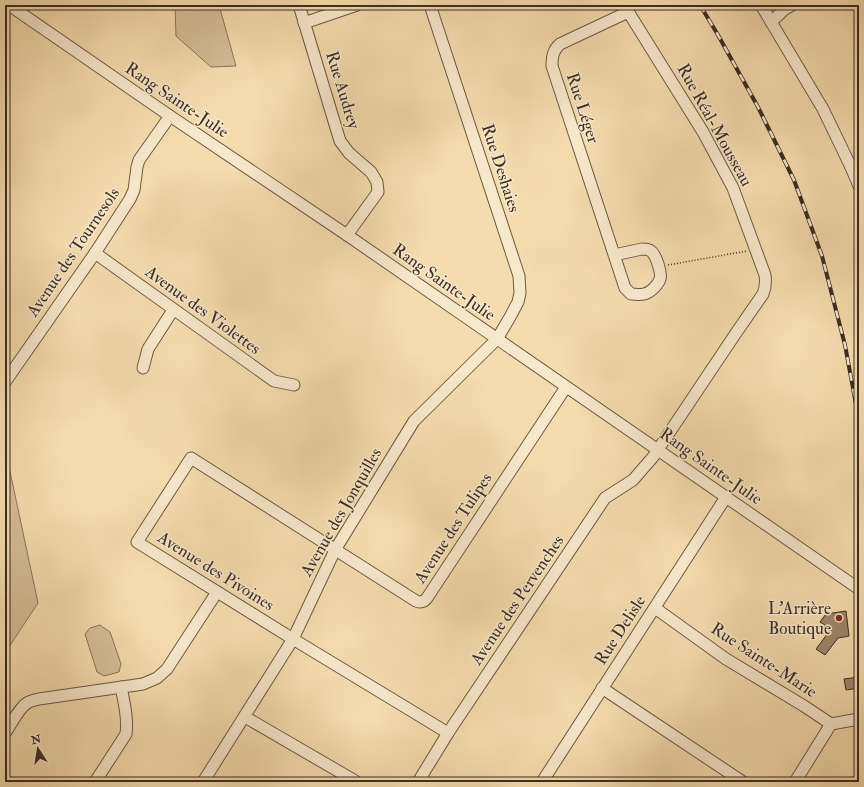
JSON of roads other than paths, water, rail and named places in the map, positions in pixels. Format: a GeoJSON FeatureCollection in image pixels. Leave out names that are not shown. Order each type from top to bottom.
{"type":"FeatureCollection","features":[{"type":"Feature","properties":{"kind":"street","name":"Rang Sainte-Julie"},"geometry":{"type":"LineString","coordinates":[[9,5],[859,589]]}},
{"type":"Feature","properties":{"kind":"street","name":"Rue Audrey"},"geometry":{"type":"LineString","coordinates":[[299,5],[340,141],[349,153],[370,172],[377,182],[378,192],[347,236]]}},
{"type":"Feature","properties":{"kind":"street"},"geometry":{"type":"LineString","coordinates":[[304,23],[357,5]]}},
{"type":"Feature","properties":{"kind":"street","name":"Rue Deshaies"},"geometry":{"type":"LineString","coordinates":[[430,5],[519,276],[520,293],[518,302],[515,310],[497,339]]}},
{"type":"Feature","properties":{"kind":"street"},"geometry":{"type":"LineString","coordinates":[[761,5],[823,109],[859,186]]}},
{"type":"Feature","properties":{"kind":"street"},"geometry":{"type":"LineString","coordinates":[[771,22],[785,9],[792,5]]}},
{"type":"Feature","properties":{"kind":"street","name":"Rue Réal-Mousseau"},"geometry":{"type":"LineString","coordinates":[[626,9],[703,132],[733,188],[766,281],[766,288],[763,294],[658,450]]}},
{"type":"Feature","properties":{"kind":"street","name":"Rue Léger"},"geometry":{"type":"LineString","coordinates":[[614,256],[647,249],[652,252],[656,258],[659,267],[660,280],[651,291],[644,294],[631,294],[625,288],[614,256],[552,66],[552,60],[556,47],[560,44],[626,9]]}},
{"type":"Feature","properties":{"kind":"street","name":"Avenue des Tournesols"},"geometry":{"type":"LineString","coordinates":[[5,382],[95,253],[130,199],[134,190],[139,160],[170,116]]}},
{"type":"Feature","properties":{"kind":"street","name":"Avenue des Violettes"},"geometry":{"type":"LineString","coordinates":[[95,253],[274,381],[294,385]]}},
{"type":"Feature","properties":{"kind":"street"},"geometry":{"type":"LineString","coordinates":[[143,368],[148,349],[173,310]]}},
{"type":"Feature","properties":{"kind":"street","name":"Avenue des Jonquilles"},"geometry":{"type":"LineString","coordinates":[[203,782],[293,639],[335,550],[414,421],[497,339]]}},
{"type":"Feature","properties":{"kind":"street","name":"Avenue des Tulipes"},"geometry":{"type":"LineString","coordinates":[[335,550],[416,601],[424,601],[566,387]]}},
{"type":"Feature","properties":{"kind":"street","name":"Avenue des Pervenches"},"geometry":{"type":"LineString","coordinates":[[418,782],[448,733],[605,498],[633,480],[658,450]]}},
{"type":"Feature","properties":{"kind":"street","name":"Avenue des Pivoines"},"geometry":{"type":"LineString","coordinates":[[335,550],[191,458],[136,542],[448,733]]}},
{"type":"Feature","properties":{"kind":"street","name":"Rue Delisle"},"geometry":{"type":"LineString","coordinates":[[542,782],[726,497]]}},
{"type":"Feature","properties":{"kind":"street"},"geometry":{"type":"LineString","coordinates":[[5,733],[21,708],[26,703],[39,699],[143,684],[157,678],[168,669],[217,592]]}},
{"type":"Feature","properties":{"kind":"street","name":"Rue Sainte-Marie"},"geometry":{"type":"LineString","coordinates":[[655,608],[726,659],[831,724]]}},
{"type":"Feature","properties":{"kind":"street"},"geometry":{"type":"LineString","coordinates":[[95,782],[126,734],[127,716],[121,687]]}},
{"type":"Feature","properties":{"kind":"street"},"geometry":{"type":"LineString","coordinates":[[602,688],[743,782]]}},
{"type":"Feature","properties":{"kind":"street"},"geometry":{"type":"LineString","coordinates":[[245,717],[357,782]]}},
{"type":"Feature","properties":{"kind":"street"},"geometry":{"type":"LineString","coordinates":[[795,782],[831,724],[859,719]]}},
{"type":"Feature","properties":{"kind":"railway"},"geometry":{"type":"LineString","coordinates":[[700,5],[758,107],[794,180],[822,256],[845,345],[859,421]]}},
{"type":"Feature","properties":{"kind":"place","name":"L'Arrière Boutique"},"geometry":{"type":"Point","coordinates":[839,618]}}]}
